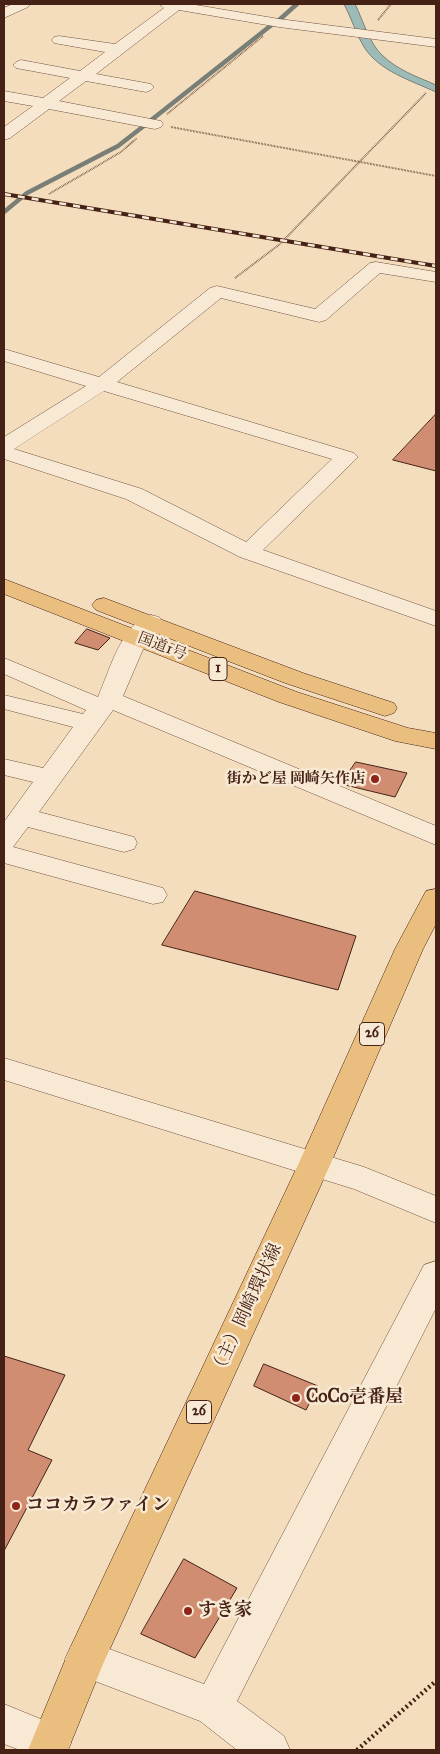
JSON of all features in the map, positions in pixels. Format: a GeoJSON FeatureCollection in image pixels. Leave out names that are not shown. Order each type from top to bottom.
{"type":"FeatureCollection","features":[{"type":"Feature","properties":{"kind":"main road","name":"国道1号"},"geometry":{"type":"LineString","coordinates":[[4,569],[143,629],[288,697],[404,735],[436,741]]}},
{"type":"Feature","properties":{"kind":"main road","name":"国道1号"},"geometry":{"type":"LineString","coordinates":[[4,586],[413,717],[436,722]]}},
{"type":"Feature","properties":{"kind":"main road","name":"（主）岡崎環状線"},"geometry":{"type":"LineString","coordinates":[[49,1747],[85,1659],[314,1165],[409,949],[435,902]]}},
{"type":"Feature","properties":{"kind":"street"},"geometry":{"type":"LineString","coordinates":[[4,14],[23,4]]}},
{"type":"Feature","properties":{"kind":"street"},"geometry":{"type":"LineString","coordinates":[[4,135],[117,50],[171,4],[279,23],[436,43]]}},
{"type":"Feature","properties":{"kind":"street"},"geometry":{"type":"LineString","coordinates":[[116,33],[134,36]]}},
{"type":"Feature","properties":{"kind":"street"},"geometry":{"type":"LineString","coordinates":[[60,40],[117,50]]}},
{"type":"Feature","properties":{"kind":"street"},"geometry":{"type":"LineString","coordinates":[[79,59],[99,63]]}},
{"type":"Feature","properties":{"kind":"street"},"geometry":{"type":"LineString","coordinates":[[21,65],[146,87]]}},
{"type":"Feature","properties":{"kind":"street"},"geometry":{"type":"LineString","coordinates":[[4,96],[155,124]]}},
{"type":"Feature","properties":{"kind":"street"},"geometry":{"type":"LineString","coordinates":[[4,446],[102,384],[218,292],[319,316],[376,267],[436,277]]}},
{"type":"Feature","properties":{"kind":"street"},"geometry":{"type":"LineString","coordinates":[[4,355],[346,457],[248,552]]}},
{"type":"Feature","properties":{"kind":"street"},"geometry":{"type":"LineString","coordinates":[[4,452],[134,494],[248,552],[436,619]]}},
{"type":"Feature","properties":{"kind":"street"},"geometry":{"type":"LineString","coordinates":[[4,841],[100,710],[143,629]]}},
{"type":"Feature","properties":{"kind":"street"},"geometry":{"type":"LineString","coordinates":[[4,665],[100,710],[436,836]]}},
{"type":"Feature","properties":{"kind":"street"},"geometry":{"type":"LineString","coordinates":[[4,702],[100,710]]}},
{"type":"Feature","properties":{"kind":"street"},"geometry":{"type":"LineString","coordinates":[[4,767],[49,778]]}},
{"type":"Feature","properties":{"kind":"street"},"geometry":{"type":"LineString","coordinates":[[21,816],[124,843]]}},
{"type":"Feature","properties":{"kind":"street"},"geometry":{"type":"LineString","coordinates":[[4,854],[153,895]]}},
{"type":"Feature","properties":{"kind":"street"},"geometry":{"type":"LineString","coordinates":[[4,1069],[364,1180],[436,1210]]}},
{"type":"Feature","properties":{"kind":"street"},"geometry":{"type":"LineString","coordinates":[[213,1707],[436,1274]]}},
{"type":"Feature","properties":{"kind":"street"},"geometry":{"type":"LineString","coordinates":[[85,1659],[213,1707],[270,1750]]}},
{"type":"Feature","properties":{"kind":"street"},"geometry":{"type":"LineString","coordinates":[[4,1724],[49,1747]]}},
{"type":"Feature","properties":{"kind":"path"},"geometry":{"type":"LineString","coordinates":[[50,194],[121,152],[279,23]]}},
{"type":"Feature","properties":{"kind":"path"},"geometry":{"type":"LineString","coordinates":[[218,292],[280,244],[290,231],[426,93]]}},
{"type":"Feature","properties":{"kind":"path"},"geometry":{"type":"LineString","coordinates":[[155,124],[436,176]]}},
{"type":"Feature","properties":{"kind":"path"},"geometry":{"type":"LineString","coordinates":[[358,1750],[436,1681]]}},
{"type":"Feature","properties":{"kind":"water"},"geometry":{"type":"Polygon","coordinates":[[[344,4],[355,4],[370,38],[382,55],[401,69],[436,85],[436,92],[378,63],[361,42],[344,4]]]}},
{"type":"Feature","properties":{"kind":"building"},"geometry":{"type":"Polygon","coordinates":[[[436,414],[436,471],[393,460],[436,414]]]}},
{"type":"Feature","properties":{"kind":"building"},"geometry":{"type":"Polygon","coordinates":[[[87,629],[110,638],[98,650],[75,643],[87,629]]]}},
{"type":"Feature","properties":{"kind":"building","name":"街かど屋 岡崎矢作店"},"geometry":{"type":"Polygon","coordinates":[[[356,762],[407,773],[395,797],[341,784],[356,762]]]}},
{"type":"Feature","properties":{"kind":"building"},"geometry":{"type":"Polygon","coordinates":[[[195,891],[356,936],[338,990],[162,945],[195,891]]]}},
{"type":"Feature","properties":{"kind":"building"},"geometry":{"type":"Polygon","coordinates":[[[4,1356],[65,1375],[28,1450],[52,1460],[4,1551],[4,1356]]]}},
{"type":"Feature","properties":{"kind":"building","name":"CoCo壱番屋"},"geometry":{"type":"Polygon","coordinates":[[[264,1364],[318,1386],[306,1410],[254,1386],[264,1364]]]}},
{"type":"Feature","properties":{"kind":"building","name":"すき家"},"geometry":{"type":"Polygon","coordinates":[[[184,1559],[237,1588],[195,1658],[141,1634],[184,1559]]]}},
{"type":"Feature","properties":{"kind":"waterway"},"geometry":{"type":"LineString","coordinates":[[278,21],[297,4]]}},
{"type":"Feature","properties":{"kind":"waterway"},"geometry":{"type":"LineString","coordinates":[[150,121],[274,23]]}},
{"type":"Feature","properties":{"kind":"waterway"},"geometry":{"type":"LineString","coordinates":[[4,212],[27,193],[118,146],[145,125]]}},
{"type":"Feature","properties":{"kind":"railway"},"geometry":{"type":"LineString","coordinates":[[4,194],[436,266]]}},
{"type":"Feature","properties":{"kind":"place","name":"街かど屋 岡崎矢作店"},"geometry":{"type":"Point","coordinates":[375,779]}},
{"type":"Feature","properties":{"kind":"place","name":"CoCo壱番屋"},"geometry":{"type":"Point","coordinates":[296,1398]}},
{"type":"Feature","properties":{"kind":"place","name":"ココカラファイン"},"geometry":{"type":"Point","coordinates":[16,1506]}},
{"type":"Feature","properties":{"kind":"place","name":"すき家"},"geometry":{"type":"Point","coordinates":[188,1611]}}]}
